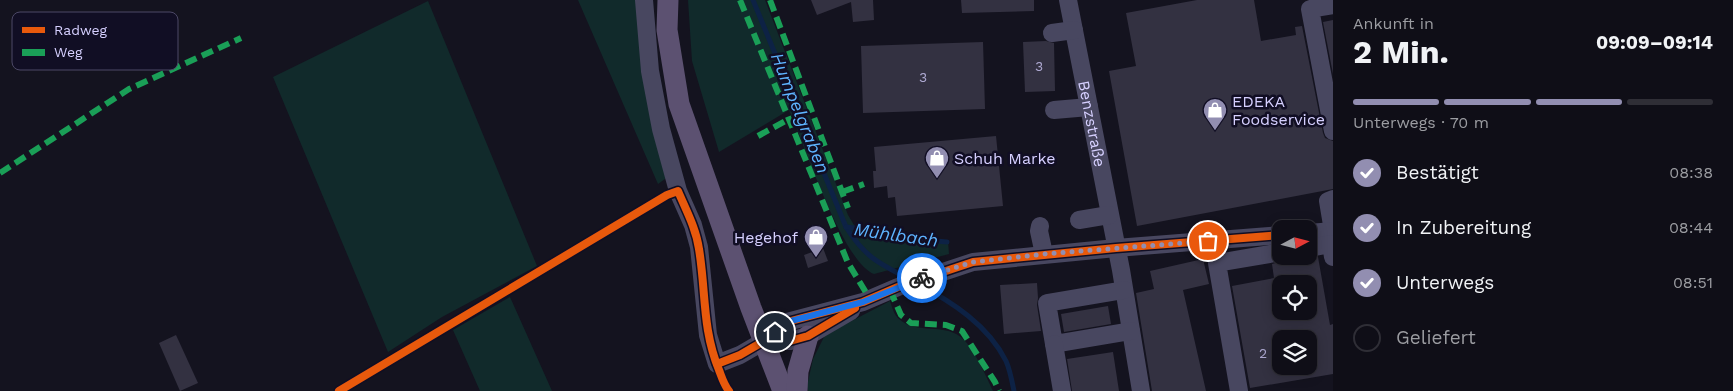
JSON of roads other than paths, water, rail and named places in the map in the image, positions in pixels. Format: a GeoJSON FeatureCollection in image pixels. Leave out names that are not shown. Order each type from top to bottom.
{"type":"FeatureCollection","features":[{"type":"Feature","properties":{"kind":"main road"},"geometry":{"type":"LineString","coordinates":[[668,0],[667,30],[679,104],[783,391]]}},
{"type":"Feature","properties":{"kind":"main road"},"geometry":{"type":"LineString","coordinates":[[797,391],[798,371],[808,336]]}},
{"type":"Feature","properties":{"kind":"street"},"geometry":{"type":"LineString","coordinates":[[644,0],[652,81],[661,129],[678,191],[693,225],[699,247],[708,335],[716,364],[740,355],[764,341],[787,322],[863,302],[922,278],[973,262],[1044,254],[1272,236]]}},
{"type":"Feature","properties":{"kind":"street","name":"Benzstraße"},"geometry":{"type":"LineString","coordinates":[[1068,0],[1124,290],[1141,391]]}},
{"type":"Feature","properties":{"kind":"street"},"geometry":{"type":"LineString","coordinates":[[1333,5],[1310,9],[1333,131]]}},
{"type":"Feature","properties":{"kind":"street"},"geometry":{"type":"LineString","coordinates":[[1052,33],[1074,30]]}},
{"type":"Feature","properties":{"kind":"street"},"geometry":{"type":"LineString","coordinates":[[1054,110],[1089,107]]}},
{"type":"Feature","properties":{"kind":"street"},"geometry":{"type":"LineString","coordinates":[[1318,232],[1333,231],[1328,201],[1333,199]]}},
{"type":"Feature","properties":{"kind":"street"},"geometry":{"type":"LineString","coordinates":[[1079,220],[1109,215]]}},
{"type":"Feature","properties":{"kind":"street"},"geometry":{"type":"LineString","coordinates":[[1040,226],[1039,232],[1044,254]]}},
{"type":"Feature","properties":{"kind":"street"},"geometry":{"type":"LineString","coordinates":[[1318,246],[1331,244],[1333,257]]}},
{"type":"Feature","properties":{"kind":"street"},"geometry":{"type":"LineString","coordinates":[[1238,391],[1217,263],[1272,254]]}},
{"type":"Feature","properties":{"kind":"street"},"geometry":{"type":"LineString","coordinates":[[1062,391],[1047,303],[1124,290]]}},
{"type":"Feature","properties":{"kind":"street"},"geometry":{"type":"LineString","coordinates":[[764,341],[790,341],[808,336],[849,313],[863,302]]}},
{"type":"Feature","properties":{"kind":"street"},"geometry":{"type":"LineString","coordinates":[[1054,344],[1131,331]]}},
{"type":"Feature","properties":{"kind":"waterway","name":"Humpelgraben"},"geometry":{"type":"LineString","coordinates":[[753,0],[846,227],[859,246],[873,258],[909,279]]}},
{"type":"Feature","properties":{"kind":"waterway","name":"Mühlbach"},"geometry":{"type":"LineString","coordinates":[[846,227],[947,242]]}},
{"type":"Feature","properties":{"kind":"waterway","name":"Mühlbach"},"geometry":{"type":"LineString","coordinates":[[918,284],[956,307],[989,336],[1006,361],[1014,391]]}},
{"type":"Feature","properties":{"kind":"place","name":"EDEKA Foodservice"},"geometry":{"type":"Point","coordinates":[1215,131]}},
{"type":"Feature","properties":{"kind":"place","name":"Schuh Marke"},"geometry":{"type":"Point","coordinates":[937,179]}},
{"type":"Feature","properties":{"kind":"place","name":"Hegehof"},"geometry":{"type":"Point","coordinates":[816,258]}}]}
